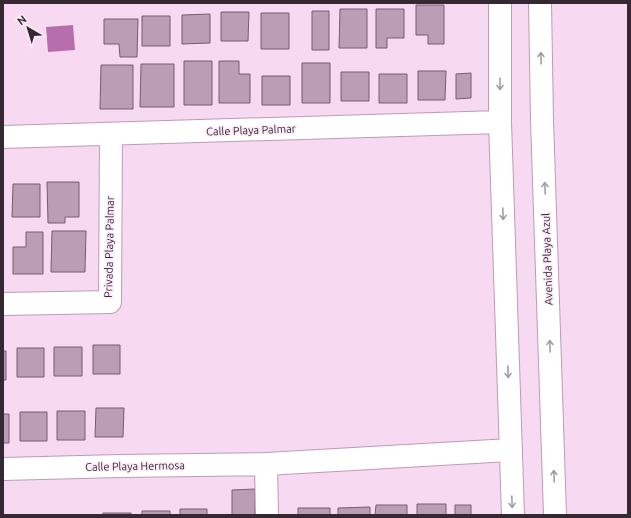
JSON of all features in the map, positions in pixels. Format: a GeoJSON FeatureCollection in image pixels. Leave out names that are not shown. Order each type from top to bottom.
{"type":"FeatureCollection","features":[{"type":"Feature","properties":{"kind":"street"},"geometry":{"type":"LineString","coordinates":[[500,3],[500,122],[513,515]]}},
{"type":"Feature","properties":{"kind":"street","name":"Avenida Playa Azul"},"geometry":{"type":"LineString","coordinates":[[540,3],[542,128],[555,515]]}},
{"type":"Feature","properties":{"kind":"street","name":"Calle Playa Palmar"},"geometry":{"type":"LineString","coordinates":[[3,138],[500,122]]}},
{"type":"Feature","properties":{"kind":"street","name":"Privada Playa Palmar"},"geometry":{"type":"LineString","coordinates":[[3,304],[110,302],[111,134]]}},
{"type":"Feature","properties":{"kind":"street","name":"Calle Playa Hermosa"},"geometry":{"type":"LineString","coordinates":[[3,469],[266,464],[511,450]]}},
{"type":"Feature","properties":{"kind":"street"},"geometry":{"type":"LineString","coordinates":[[266,464],[267,515]]}},
{"type":"Feature","properties":{"kind":"shaded area"},"geometry":{"type":"Polygon","coordinates":[[[73,25],[75,50],[48,52],[46,27],[73,25]]]}},
{"type":"Feature","properties":{"kind":"building"},"geometry":{"type":"Polygon","coordinates":[[[416,5],[444,5],[444,44],[428,44],[428,35],[416,35],[416,5]]]}},
{"type":"Feature","properties":{"kind":"building"},"geometry":{"type":"Polygon","coordinates":[[[340,9],[367,9],[367,48],[339,48],[340,9]]]}},
{"type":"Feature","properties":{"kind":"building"},"geometry":{"type":"Polygon","coordinates":[[[376,9],[404,9],[404,38],[387,38],[387,48],[376,48],[376,9]]]}},
{"type":"Feature","properties":{"kind":"building"},"geometry":{"type":"Polygon","coordinates":[[[312,11],[329,11],[329,50],[312,50],[312,11]]]}},
{"type":"Feature","properties":{"kind":"building"},"geometry":{"type":"Polygon","coordinates":[[[221,12],[249,12],[248,41],[221,41],[221,12]]]}},
{"type":"Feature","properties":{"kind":"building"},"geometry":{"type":"Polygon","coordinates":[[[261,13],[289,13],[289,49],[261,49],[261,13]]]}},
{"type":"Feature","properties":{"kind":"building"},"geometry":{"type":"Polygon","coordinates":[[[210,14],[210,43],[182,44],[182,15],[210,14]]]}},
{"type":"Feature","properties":{"kind":"building"},"geometry":{"type":"Polygon","coordinates":[[[142,16],[170,16],[170,46],[142,46],[142,16]]]}},
{"type":"Feature","properties":{"kind":"building"},"geometry":{"type":"Polygon","coordinates":[[[104,19],[138,19],[137,57],[120,57],[119,44],[104,44],[104,19]]]}},
{"type":"Feature","properties":{"kind":"building"},"geometry":{"type":"Polygon","coordinates":[[[184,61],[212,61],[212,105],[184,105],[184,61]]]}},
{"type":"Feature","properties":{"kind":"building"},"geometry":{"type":"Polygon","coordinates":[[[219,61],[239,61],[239,74],[250,74],[250,103],[219,103],[219,61]]]}},
{"type":"Feature","properties":{"kind":"building"},"geometry":{"type":"Polygon","coordinates":[[[302,63],[330,63],[330,103],[302,103],[302,63]]]}},
{"type":"Feature","properties":{"kind":"building"},"geometry":{"type":"Polygon","coordinates":[[[141,64],[174,64],[174,107],[140,107],[141,64]]]}},
{"type":"Feature","properties":{"kind":"building"},"geometry":{"type":"Polygon","coordinates":[[[101,65],[133,65],[133,109],[100,109],[101,65]]]}},
{"type":"Feature","properties":{"kind":"building"},"geometry":{"type":"Polygon","coordinates":[[[418,71],[446,71],[445,100],[418,100],[418,71]]]}},
{"type":"Feature","properties":{"kind":"building"},"geometry":{"type":"Polygon","coordinates":[[[341,72],[369,72],[369,101],[341,101],[341,72]]]}},
{"type":"Feature","properties":{"kind":"building"},"geometry":{"type":"Polygon","coordinates":[[[471,73],[471,98],[456,99],[456,74],[471,73]]]}},
{"type":"Feature","properties":{"kind":"building"},"geometry":{"type":"Polygon","coordinates":[[[379,74],[407,74],[407,103],[379,103],[379,74]]]}},
{"type":"Feature","properties":{"kind":"building"},"geometry":{"type":"Polygon","coordinates":[[[262,76],[290,76],[290,105],[262,105],[262,76]]]}},
{"type":"Feature","properties":{"kind":"building"},"geometry":{"type":"Polygon","coordinates":[[[47,182],[79,182],[79,217],[65,217],[65,223],[48,223],[47,182]]]}},
{"type":"Feature","properties":{"kind":"building"},"geometry":{"type":"Polygon","coordinates":[[[13,184],[40,184],[40,217],[12,217],[13,184]]]}},
{"type":"Feature","properties":{"kind":"building"},"geometry":{"type":"Polygon","coordinates":[[[52,231],[86,231],[85,272],[51,272],[52,231]]]}},
{"type":"Feature","properties":{"kind":"building"},"geometry":{"type":"Polygon","coordinates":[[[26,232],[43,232],[43,274],[13,274],[13,247],[26,247],[26,232]]]}},
{"type":"Feature","properties":{"kind":"building"},"geometry":{"type":"Polygon","coordinates":[[[93,345],[120,345],[120,374],[93,374],[93,345]]]}},
{"type":"Feature","properties":{"kind":"building"},"geometry":{"type":"Polygon","coordinates":[[[54,347],[82,347],[82,376],[54,376],[54,347]]]}},
{"type":"Feature","properties":{"kind":"building"},"geometry":{"type":"Polygon","coordinates":[[[17,348],[44,348],[44,377],[17,377],[17,348]]]}},
{"type":"Feature","properties":{"kind":"building"},"geometry":{"type":"Polygon","coordinates":[[[3,351],[6,351],[6,380],[3,380],[3,351]]]}},
{"type":"Feature","properties":{"kind":"building"},"geometry":{"type":"Polygon","coordinates":[[[96,408],[124,408],[123,437],[95,437],[96,408]]]}},
{"type":"Feature","properties":{"kind":"building"},"geometry":{"type":"Polygon","coordinates":[[[57,411],[85,411],[85,440],[57,440],[57,411]]]}},
{"type":"Feature","properties":{"kind":"building"},"geometry":{"type":"Polygon","coordinates":[[[20,412],[47,412],[47,441],[20,441],[20,412]]]}},
{"type":"Feature","properties":{"kind":"building"},"geometry":{"type":"Polygon","coordinates":[[[3,414],[9,414],[9,443],[3,443],[3,414]]]}},
{"type":"Feature","properties":{"kind":"building"},"geometry":{"type":"Polygon","coordinates":[[[255,489],[255,515],[232,515],[232,490],[255,489]]]}},
{"type":"Feature","properties":{"kind":"building"},"geometry":{"type":"Polygon","coordinates":[[[417,504],[446,504],[446,515],[417,515],[417,504]]]}},
{"type":"Feature","properties":{"kind":"building"},"geometry":{"type":"Polygon","coordinates":[[[376,505],[407,505],[407,515],[375,515],[376,505]]]}},
{"type":"Feature","properties":{"kind":"building"},"geometry":{"type":"Polygon","coordinates":[[[455,505],[471,505],[471,515],[455,515],[455,505]]]}},
{"type":"Feature","properties":{"kind":"building"},"geometry":{"type":"Polygon","coordinates":[[[370,507],[370,515],[338,515],[338,508],[370,507]]]}},
{"type":"Feature","properties":{"kind":"building"},"geometry":{"type":"Polygon","coordinates":[[[298,508],[330,508],[330,515],[298,515],[298,508]]]}},
{"type":"Feature","properties":{"kind":"building"},"geometry":{"type":"Polygon","coordinates":[[[180,509],[207,509],[207,515],[180,515],[180,509]]]}},
{"type":"Feature","properties":{"kind":"building"},"geometry":{"type":"Polygon","coordinates":[[[142,511],[170,511],[170,515],[142,515],[142,511]]]}},
{"type":"Feature","properties":{"kind":"building"},"geometry":{"type":"Polygon","coordinates":[[[103,513],[131,513],[131,515],[103,515],[103,513]]]}}]}
